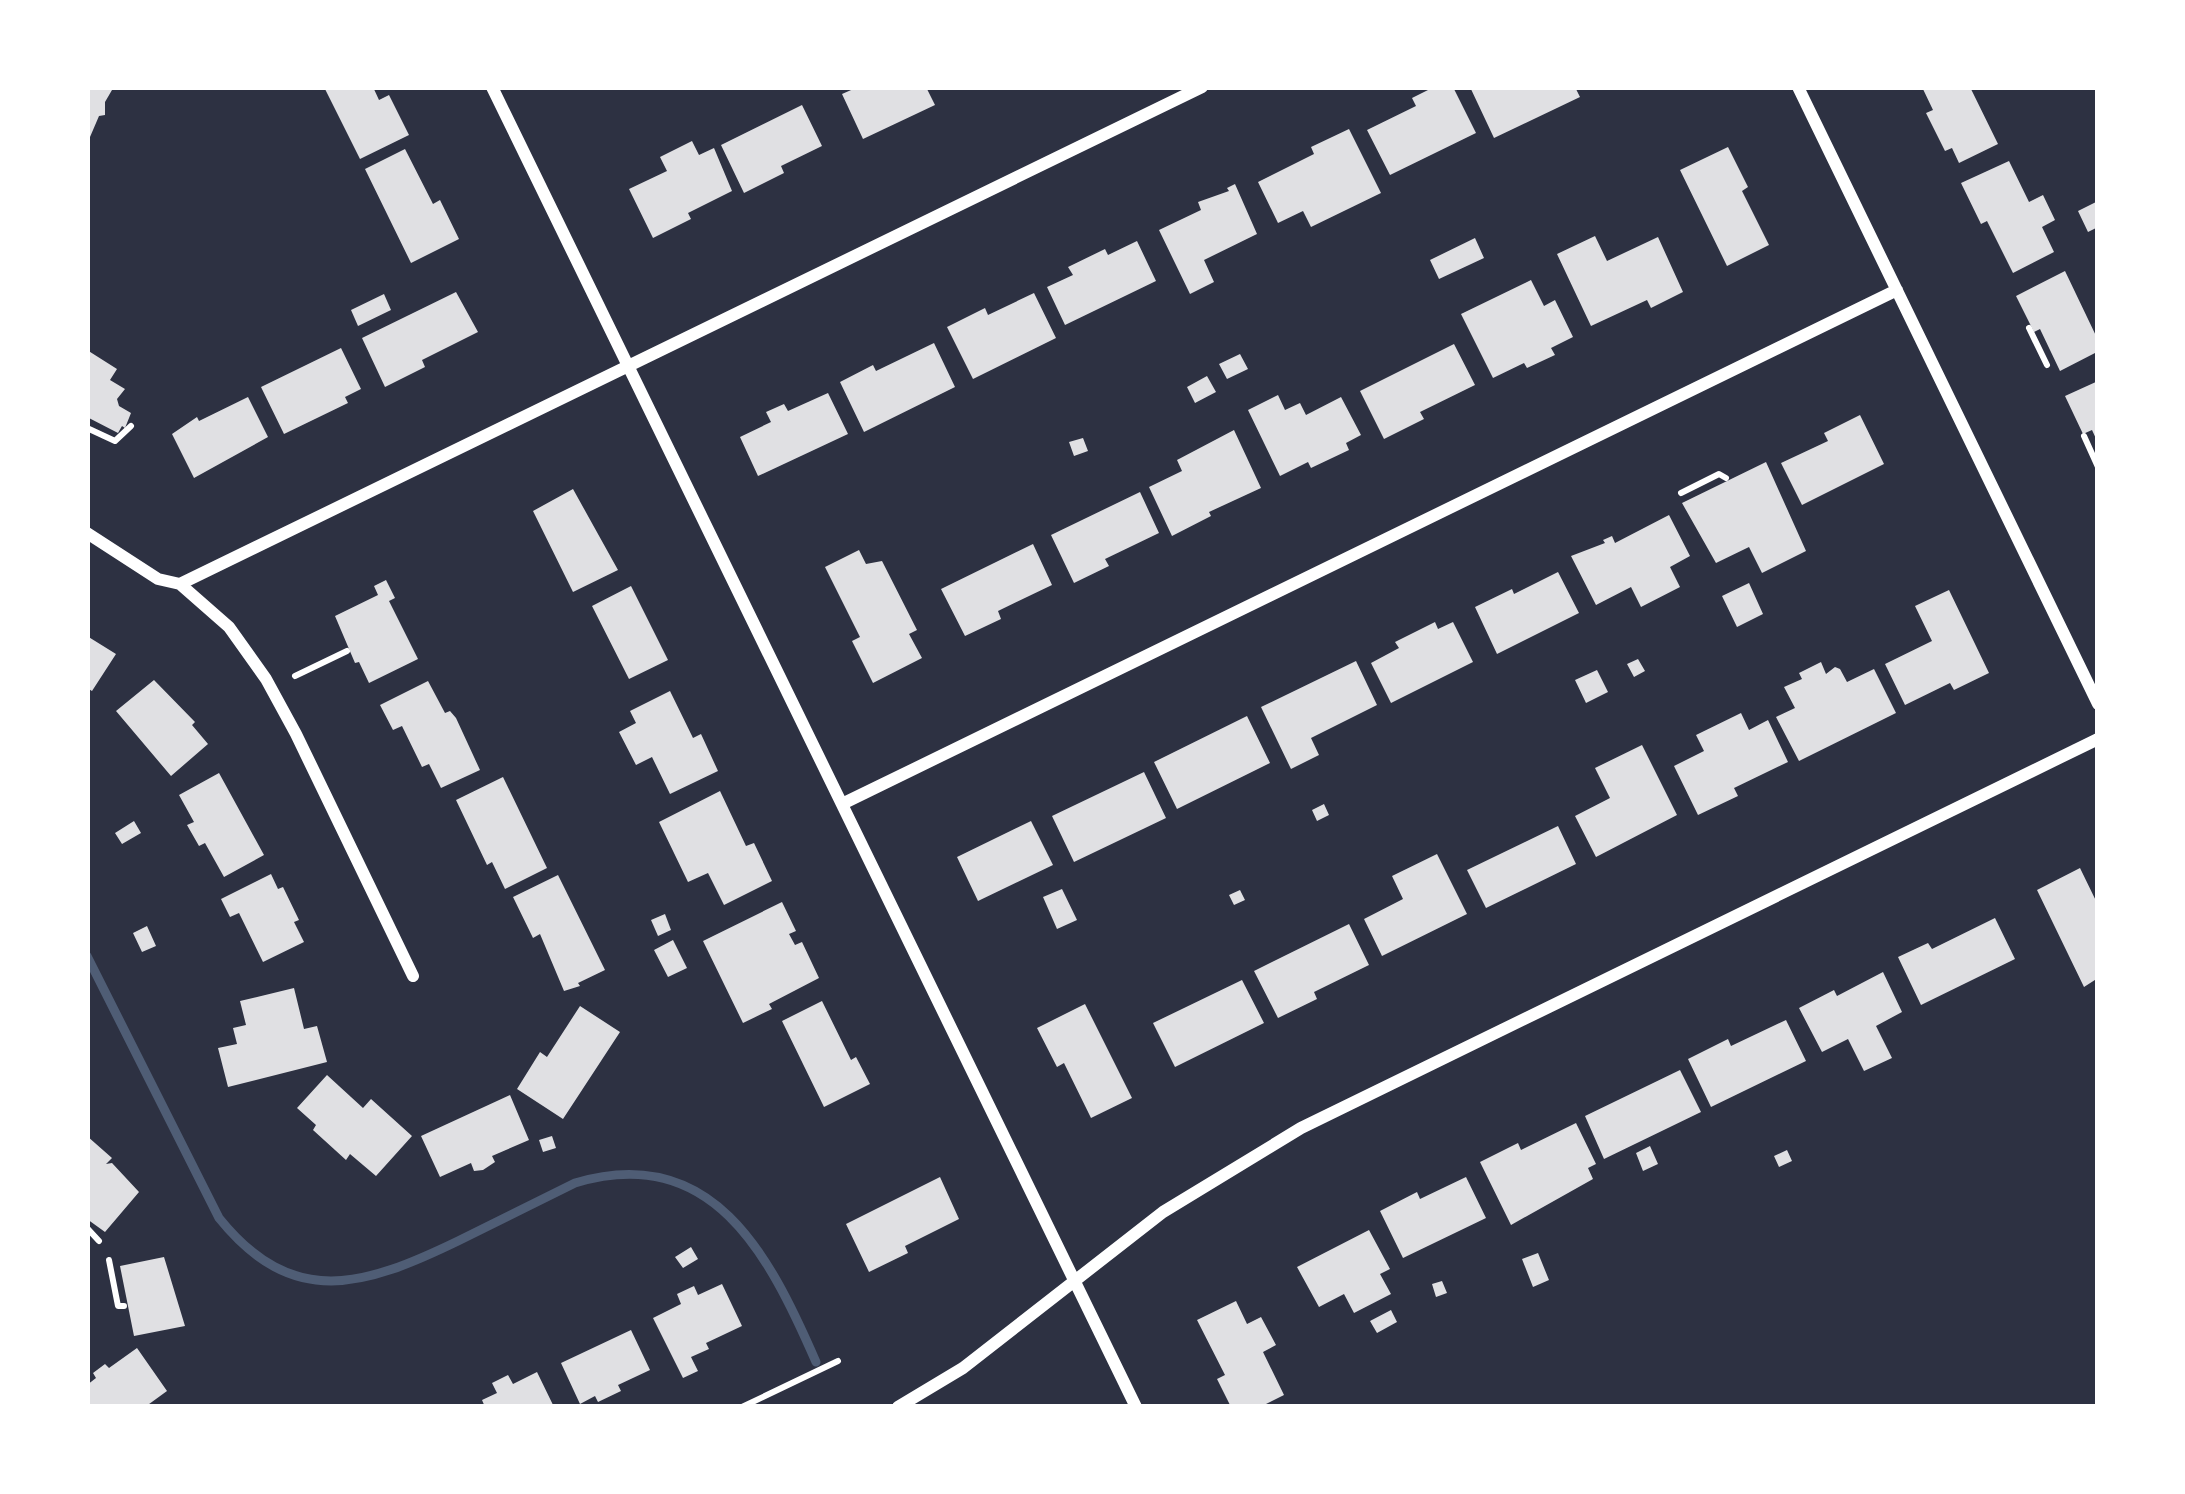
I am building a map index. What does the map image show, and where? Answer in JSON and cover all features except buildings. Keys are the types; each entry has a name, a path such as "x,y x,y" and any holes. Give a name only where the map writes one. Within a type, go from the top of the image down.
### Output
{"street":[{"path":"492,87 1136,1407"},
{"path":"180,584 1202,87"},
{"path":"1798,87 2098,704"},
{"path":"842,804 1898,290"},
{"path":"87,533 158,579 180,584 229,627 266,679 413,976"},
{"path":"898,1407 962,1368 1197,1189 1300,1129 2098,739"}],"path":[{"path":"2029,328 2047,364"},
{"path":"88,425 116,441 131,426"},
{"path":"2084,436 2098,467"},
{"path":"1681,493 1719,474 1726,478"},
{"path":"295,676 347,650"},
{"path":"87,1228 99,1240"},
{"path":"109,1260 118,1306 124,1306"},
{"path":"742,1407 838,1361"}],"waterway":[{"path":"87,956 219,1218 274,1267 303,1278 361,1278 424,1257 575,1183 623,1174 664,1178 699,1193 755,1247 816,1362"}]}
